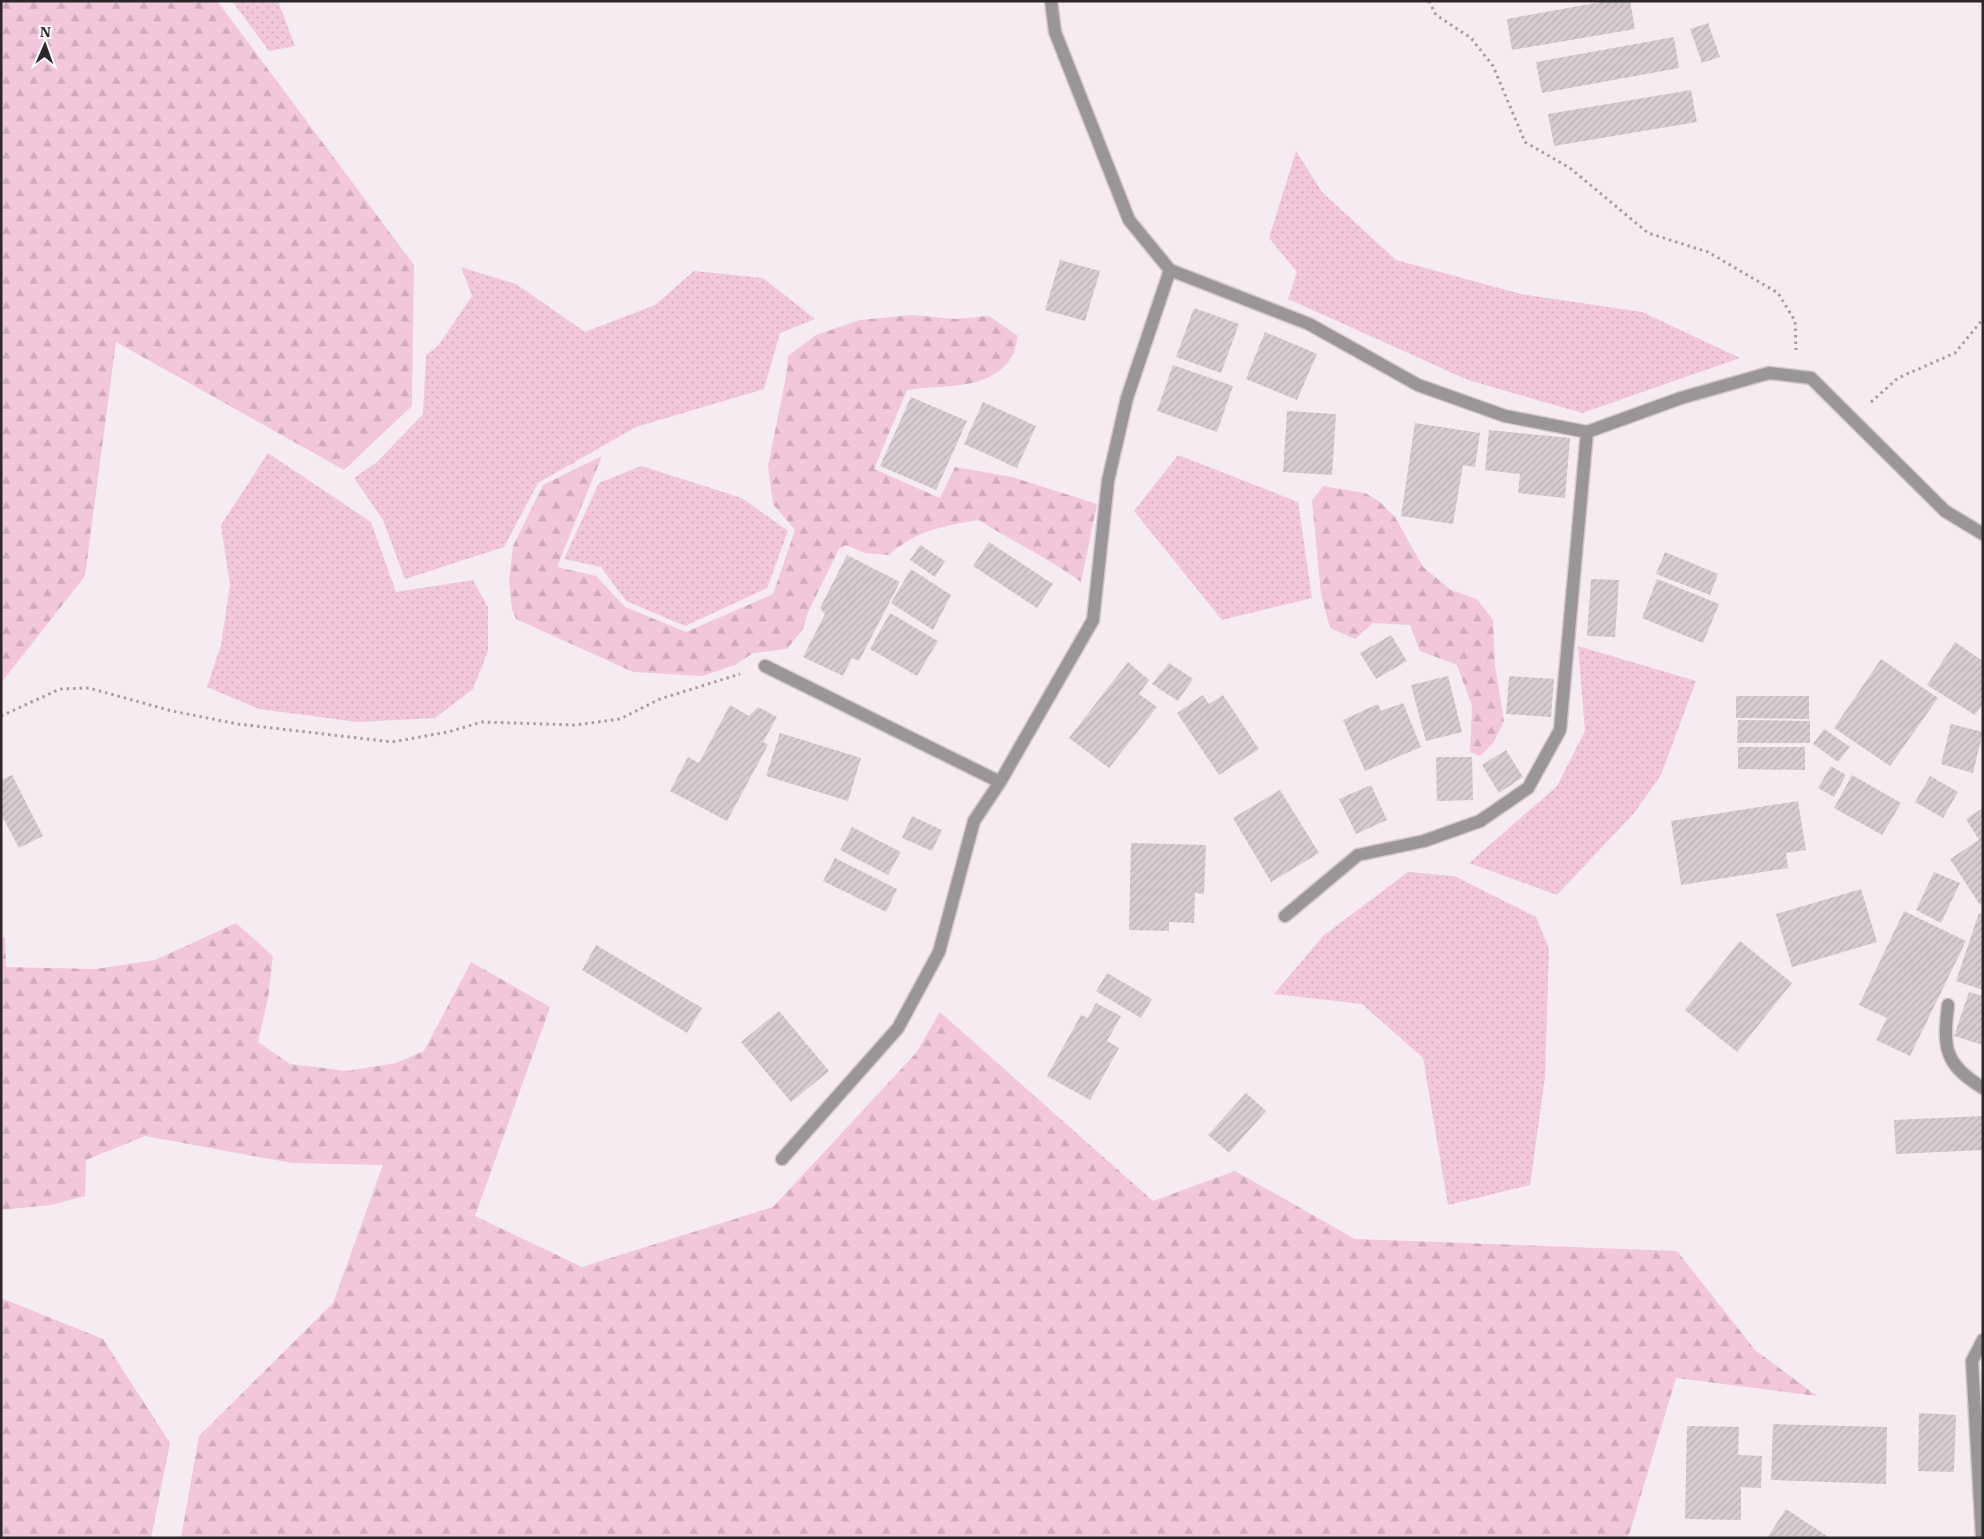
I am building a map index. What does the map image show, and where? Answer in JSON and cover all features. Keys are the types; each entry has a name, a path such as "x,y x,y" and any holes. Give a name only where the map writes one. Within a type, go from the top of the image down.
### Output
{"street":[{"path":"1051,1 1055,32 1129,220 1170,270 1309,324 1418,385 1505,416 1587,432 1681,398 1769,373 1811,378 1945,511 1983,534"},
{"path":"782,1159 898,1028 939,952 974,821 1000,782 1093,620 1108,481 1127,398 1170,270"},
{"path":"1285,916 1358,855 1424,841 1480,821 1528,788 1560,730 1587,432"},
{"path":"765,666 1000,782"},
{"path":"1948,1005 1944,1038 1954,1066 1963,1076 1983,1088"},
{"path":"1982,1538 1972,1361 1983,1340"}],"path":[{"path":"1429,1 1436,15 1471,38 1493,66 1526,142 1570,168 1648,233 1708,252 1778,293 1795,321 1797,377"},
{"path":"1852,419 1898,378 1956,353 1983,319"},
{"path":"1,716 60,689 89,688 172,711 238,724 392,742 448,732 482,722 574,725 620,719 660,700 765,666"}],"green space":[{"path":"1,1 217,1 414,265 412,406 344,470 116,342 85,576 1,683"},
{"path":"232,1 278,1 295,46 269,51"},
{"path":"1296,151 1322,192 1396,260 1521,294 1642,312 1740,358 1582,413 1468,380 1288,299 1297,272 1269,238"},
{"path":"461,267 516,284 585,332 655,305 694,271 763,278 815,319 780,333 764,389 636,427 538,483 504,547 405,579 383,520 354,478 377,462 423,414 426,355 438,346 472,296"},
{"path":"912,315 955,319 989,316 1018,336 1012,356 1002,369 990,376 964,384 907,390 874,469 940,498 955,467 1012,477 1097,504 1081,582 1056,565 979,520 931,530 910,540 889,555 865,553 846,545 839,549 808,612 803,629 787,649 753,653 735,665 702,676 633,672 516,619 512,609 509,581 513,546 543,485 602,456 557,567 596,576 625,607 686,632 773,594 795,530 773,504 768,466 786,377 788,356 816,335 860,320"},
{"path":"268,453 371,522 396,592 473,580 488,607 488,651 473,689 435,718 358,722 259,709 207,687 221,645 230,585 221,525"},
{"path":"1178,455 1298,502 1312,598 1222,620 1134,511"},
{"path":"641,466 742,498 788,531 767,588 685,626 626,601 601,567 564,559 599,483"},
{"path":"1323,486 1365,493 1379,501 1395,517 1423,567 1451,590 1477,599 1493,620 1495,665 1504,722 1493,743 1480,756 1470,752 1472,706 1457,665 1420,651 1410,625 1373,623 1355,639 1330,628 1321,594 1312,501"},
{"path":"1578,646 1696,681 1661,775 1635,812 1557,895 1469,863 1557,786 1585,731"},
{"path":"1408,872 1454,876 1536,917 1549,949 1545,1077 1530,1185 1448,1205 1423,1058 1362,1004 1274,994 1323,936"},
{"path":"236,923 273,956 268,998 258,1042 290,1064 347,1071 396,1063 424,1051 471,962 550,1007 475,1216 582,1267 773,1207 916,1053 940,1012 1153,1201 1235,1171 1355,1239 1677,1251 1755,1350 1817,1396 1676,1378 1628,1538 181,1538 199,1436 333,1303 383,1165 292,1163 145,1136 86,1160 85,1196 51,1205 1,1210 1,936 5,938 6,967 96,969 155,960"},
{"path":"1,1298 103,1339 170,1443 151,1538 1,1538"}],"building":[{"path":"1606,1 1630,1 1635,29 1512,50 1507,19"},
{"path":"1708,23 1720,57 1702,63 1690,29"},
{"path":"1674,37 1679,68 1542,93 1536,62"},
{"path":"1691,90 1697,122 1554,146 1548,114"},
{"path":"1060,260 1100,271 1085,321 1045,310"},
{"path":"1194,308 1239,324 1221,373 1176,357"},
{"path":"1265,332 1317,354 1297,400 1246,379"},
{"path":"1173,365 1233,386 1217,432 1157,411"},
{"path":"911,397 967,421 936,490 880,466"},
{"path":"983,402 1036,426 1017,468 964,444"},
{"path":"1287,411 1336,414 1332,475 1283,472"},
{"path":"1415,423 1480,433 1475,467 1463,465 1453,524 1401,516"},
{"path":"1489,430 1570,438 1565,498 1518,493 1520,474 1485,470"},
{"path":"989,542 1053,584 1037,608 973,566"},
{"path":"920,545 945,561 935,577 910,560"},
{"path":"1665,552 1718,574 1710,595 1656,574"},
{"path":"847,555 900,582 859,661 852,658 843,676 803,657 825,614 820,608"},
{"path":"911,569 951,595 933,630 891,603"},
{"path":"1591,579 1619,580 1615,637 1587,636"},
{"path":"1657,579 1719,604 1703,643 1642,618"},
{"path":"890,613 938,641 917,676 870,649"},
{"path":"1391,635 1407,661 1376,679 1360,653"},
{"path":"1955,642 1983,661 1983,704 1975,715 1927,685"},
{"path":"1881,659 1938,698 1890,766 1834,728"},
{"path":"1128,662 1149,680 1139,694 1157,707 1109,768 1069,738"},
{"path":"1169,663 1193,679 1178,701 1152,684"},
{"path":"1448,676 1462,732 1426,741 1411,685"},
{"path":"1509,676 1554,679 1551,717 1506,714"},
{"path":"1203,695 1209,704 1223,695 1259,749 1219,775 1177,713"},
{"path":"1736,696 1809,696 1809,719 1736,718"},
{"path":"1403,703 1421,747 1365,771 1343,720 1378,704 1381,711"},
{"path":"730,705 749,716 758,707 777,717 763,742 768,745 727,821 670,791 688,757 699,763"},
{"path":"1738,720 1810,721 1810,743 1737,743"},
{"path":"1951,724 1983,732 1973,773 1941,764"},
{"path":"1824,729 1850,747 1838,762 1813,744"},
{"path":"780,733 861,758 848,801 766,776"},
{"path":"1738,747 1805,747 1805,770 1738,769"},
{"path":"1506,750 1523,777 1499,793 1482,765"},
{"path":"1436,757 1472,757 1473,800 1437,801"},
{"path":"1831,766 1846,775 1834,797 1818,788"},
{"path":"12,775 43,836 19,848 1,814 1,780"},
{"path":"1852,775 1901,803 1882,835 1834,808"},
{"path":"1930,776 1958,792 1943,818 1915,802"},
{"path":"1371,785 1387,820 1356,834 1339,799"},
{"path":"1280,790 1319,853 1271,882 1233,818"},
{"path":"1798,801 1806,850 1786,853 1788,868 1681,885 1671,821"},
{"path":"1983,808 1983,903 1980,905 1950,859 1979,840 1966,819"},
{"path":"912,816 942,830 932,851 902,838"},
{"path":"852,827 901,852 888,875 840,850"},
{"path":"1131,843 1206,845 1204,894 1195,893 1194,923 1169,922 1169,931 1129,930"},
{"path":"835,858 897,889 886,912 823,881"},
{"path":"1934,872 1960,883 1941,923 1916,910"},
{"path":"1861,889 1877,942 1792,967 1776,914"},
{"path":"1904,911 1966,941 1910,1056 1876,1040 1887,1018 1859,1005"},
{"path":"1979,913 1983,914 1983,990 1956,981"},
{"path":"1740,941 1792,983 1737,1052 1685,1010"},
{"path":"596,945 702,1008 687,1033 582,970"},
{"path":"1107,973 1152,999 1141,1018 1096,991"},
{"path":"1969,992 1983,996 1983,1045 1954,1036"},
{"path":"1096,1003 1121,1016 1107,1041 1119,1048 1090,1100 1047,1076 1081,1015 1088,1018"},
{"path":"779,1011 829,1071 791,1102 741,1042"},
{"path":"1246,1093 1266,1111 1229,1153 1208,1135"},
{"path":"1983,1116 1983,1150 1896,1154 1894,1120"},
{"path":"1919,1413 1956,1415 1954,1472 1918,1471"},
{"path":"1773,1424 1887,1427 1886,1484 1771,1480"},
{"path":"1687,1426 1739,1427 1738,1455 1762,1456 1761,1488 1741,1487 1741,1520 1685,1519"},
{"path":"1786,1509 1830,1538 1767,1538"}]}
